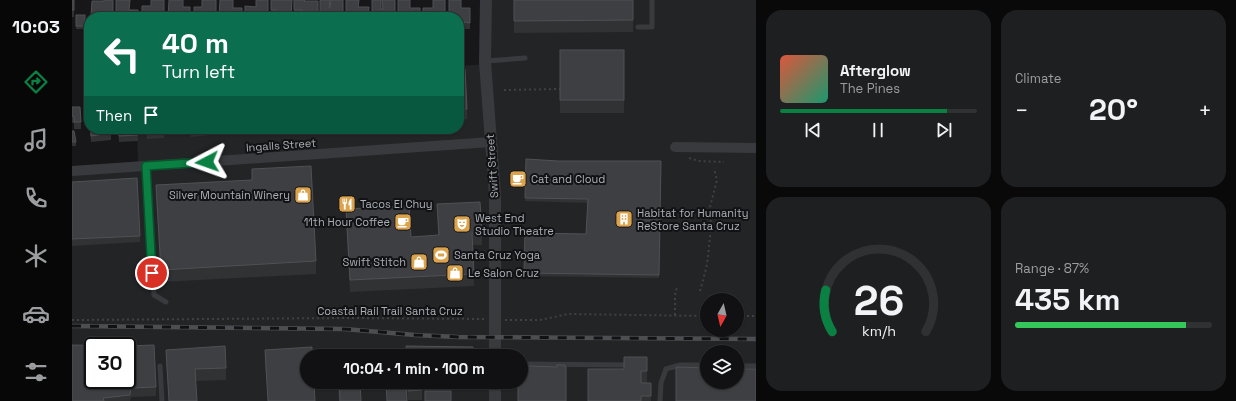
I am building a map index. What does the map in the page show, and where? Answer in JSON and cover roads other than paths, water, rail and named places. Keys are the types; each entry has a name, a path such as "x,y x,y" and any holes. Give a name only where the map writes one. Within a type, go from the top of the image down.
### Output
{"street":[{"name":"Swift Street","path":"486,0 485,62 495,195 495,349"},
{"name":"Ingalls Street","path":"72,171 491,142"},
{"path":"675,147 756,148"},
{"path":"495,389 495,401"}],"lane":[{"path":"638,27 652,27 652,0"},
{"path":"485,62 525,58"},
{"path":"146,166 154,295 166,302"},
{"path":"528,364 635,365"},
{"path":"660,401 661,384 666,369 680,365 700,365"},
{"path":"160,366 162,401"},
{"path":"744,366 756,366"}],"railway":[{"path":"72,326 344,329 458,337 756,339"}],"place":[{"name":"Cat and Cloud","path":"518,179"},
{"name":"Silver Mountain Winery","path":"303,195"},
{"name":"Tacos El Chuy","path":"347,204"},
{"name":"Habitat for Humanity ReStore Santa Cruz","path":"624,219"},
{"name":"11th Hour Coffee","path":"403,222"},
{"name":"West End Studio Theatre","path":"462,224"},
{"name":"Santa Cruz Yoga","path":"441,255"},
{"name":"Swift Stitch","path":"419,262"},
{"name":"Le Salon Cruz","path":"455,273"}]}
